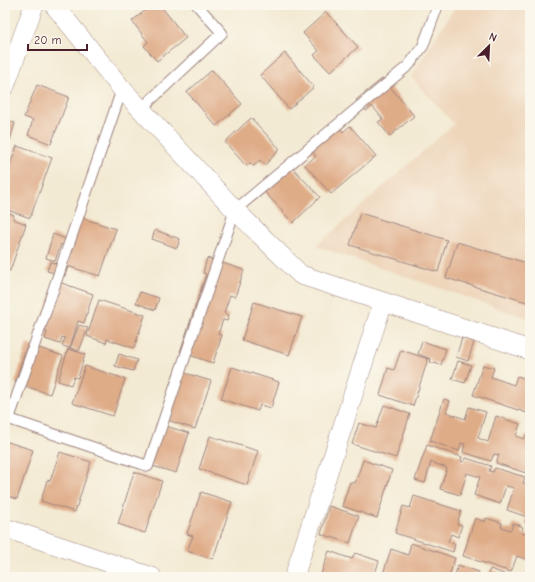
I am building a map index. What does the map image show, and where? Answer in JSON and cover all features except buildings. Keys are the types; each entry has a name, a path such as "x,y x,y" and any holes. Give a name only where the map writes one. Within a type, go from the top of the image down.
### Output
{"street":[{"path":"5,86 34,5"},
{"path":"54,5 122,89 235,210 301,275 530,350"},
{"path":"294,577 383,302"},
{"path":"5,528 152,577"}],"lane":[{"path":"141,109 222,33 197,5"},
{"path":"122,89 9,419 148,466 235,210 408,65 423,46 438,5"}],"shaded area":[{"path":"456,5 530,5 530,319 316,246 454,124 411,77"}]}
